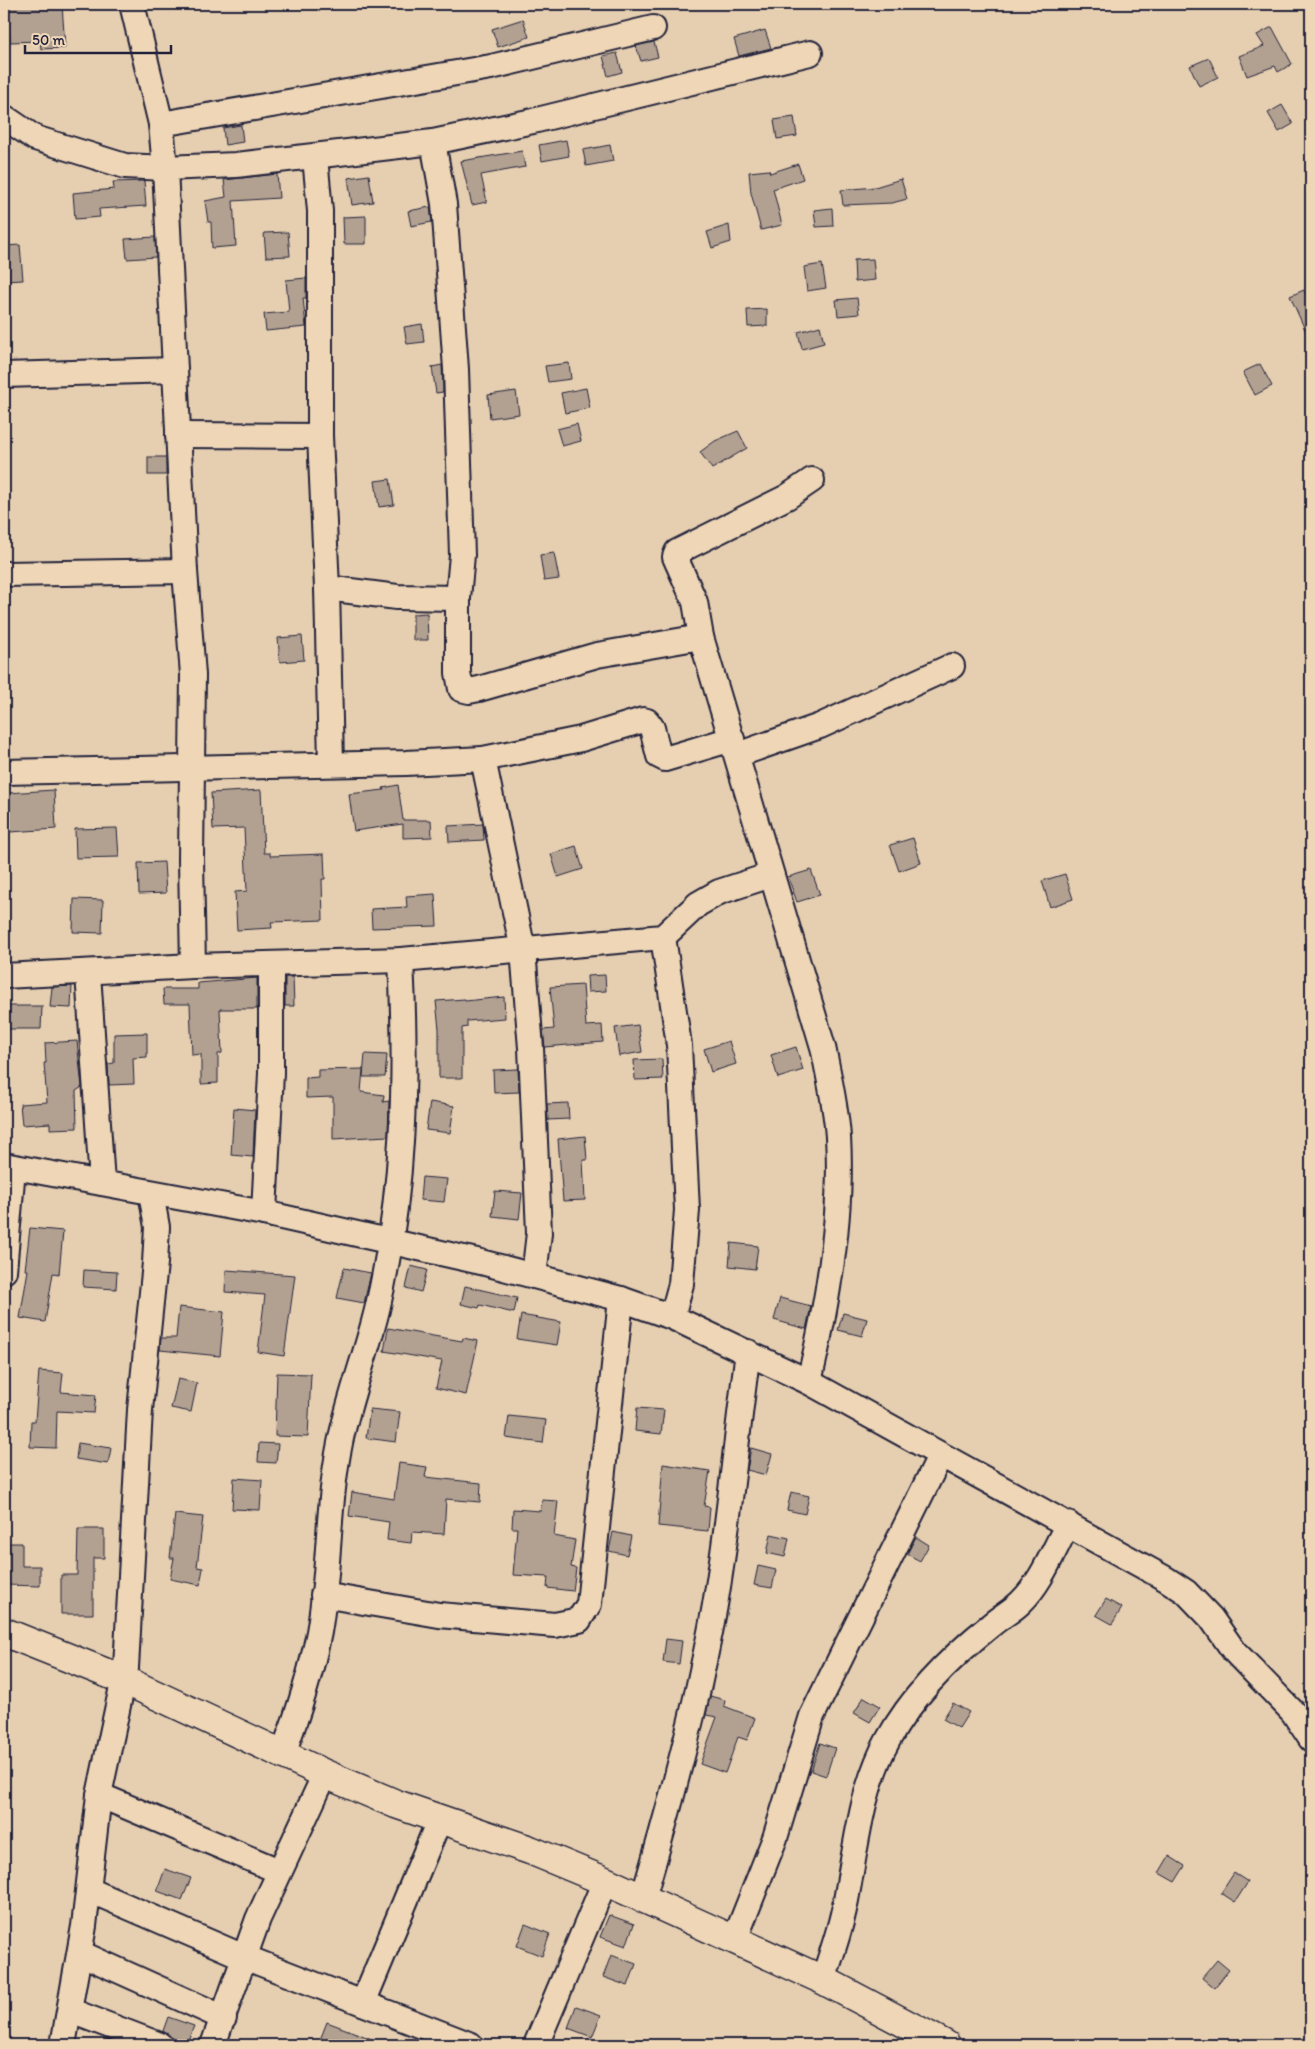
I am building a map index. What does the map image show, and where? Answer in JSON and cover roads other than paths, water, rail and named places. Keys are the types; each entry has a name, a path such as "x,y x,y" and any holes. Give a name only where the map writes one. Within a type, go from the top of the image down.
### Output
{"street":[{"path":"132,4 160,124 165,168 185,571 193,675 191,860 193,966"},
{"path":"160,124 492,67 653,28"},
{"path":"4,117 35,138 91,157 125,166 165,168 236,165 433,142 533,120 810,53"},
{"path":"433,142 444,204 456,369 462,555 458,598 459,682 461,689 469,690 597,655 701,637"},
{"path":"315,156 320,248 320,436 327,588 331,763"},
{"path":"4,375 175,370"},
{"path":"178,435 320,436"},
{"path":"809,1382 828,1292 837,1192 838,1138 823,1047 701,637 695,602 676,561 677,552 787,497 812,480"},
{"path":"4,574 185,571"},
{"path":"327,588 397,597 458,598"},
{"path":"4,772 331,763 406,763 483,759 581,739 643,720 647,721 652,728 657,753 662,758 670,759 734,747 820,726 952,666"},
{"path":"483,759 523,950 531,1048 539,1233 534,1276"},
{"path":"4,976 193,966 401,960 663,937 698,904 719,892 771,875"},
{"path":"663,937 679,1045 687,1210 681,1284 672,1317"},
{"path":"283,1752 297,1716 319,1632 324,1596 332,1493 340,1443 377,1311 390,1242 399,1166 403,1090 404,1020 401,960"},
{"path":"264,1213 270,1073 271,964"},
{"path":"88,972 102,1183"},
{"path":"4,1271 8,1166 264,1213 534,1276 672,1317 809,1382 940,1456 1149,1569 1186,1592 1211,1618 1234,1651 1292,1712 1311,1739"},
{"path":"63,2045 71,2011 80,1953 99,1796 127,1661 140,1410 156,1263 157,1227 151,1193"},
{"path":"324,1596 439,1615 555,1625 579,1620 585,1614 588,1604 620,1300"},
{"path":"643,1898 672,1800 707,1651 722,1557 748,1352"},
{"path":"735,1939 775,1838 812,1716 940,1456"},
{"path":"823,1980 844,1914 862,1812 875,1769 888,1740 923,1688 954,1657 1021,1602 1033,1589 1068,1524"},
{"path":"4,1632 124,1680 283,1752 325,1774 396,1804 530,1850 605,1881 823,1980 946,2045"},
{"path":"213,2045 244,1957 279,1872 325,1774"},
{"path":"99,1796 279,1872"},
{"path":"363,2003 440,1818"},
{"path":"536,2045 605,1881"},
{"path":"89,1890 244,1957 471,2045"},
{"path":"80,1953 224,2018"},
{"path":"71,2011 160,2045"}]}
